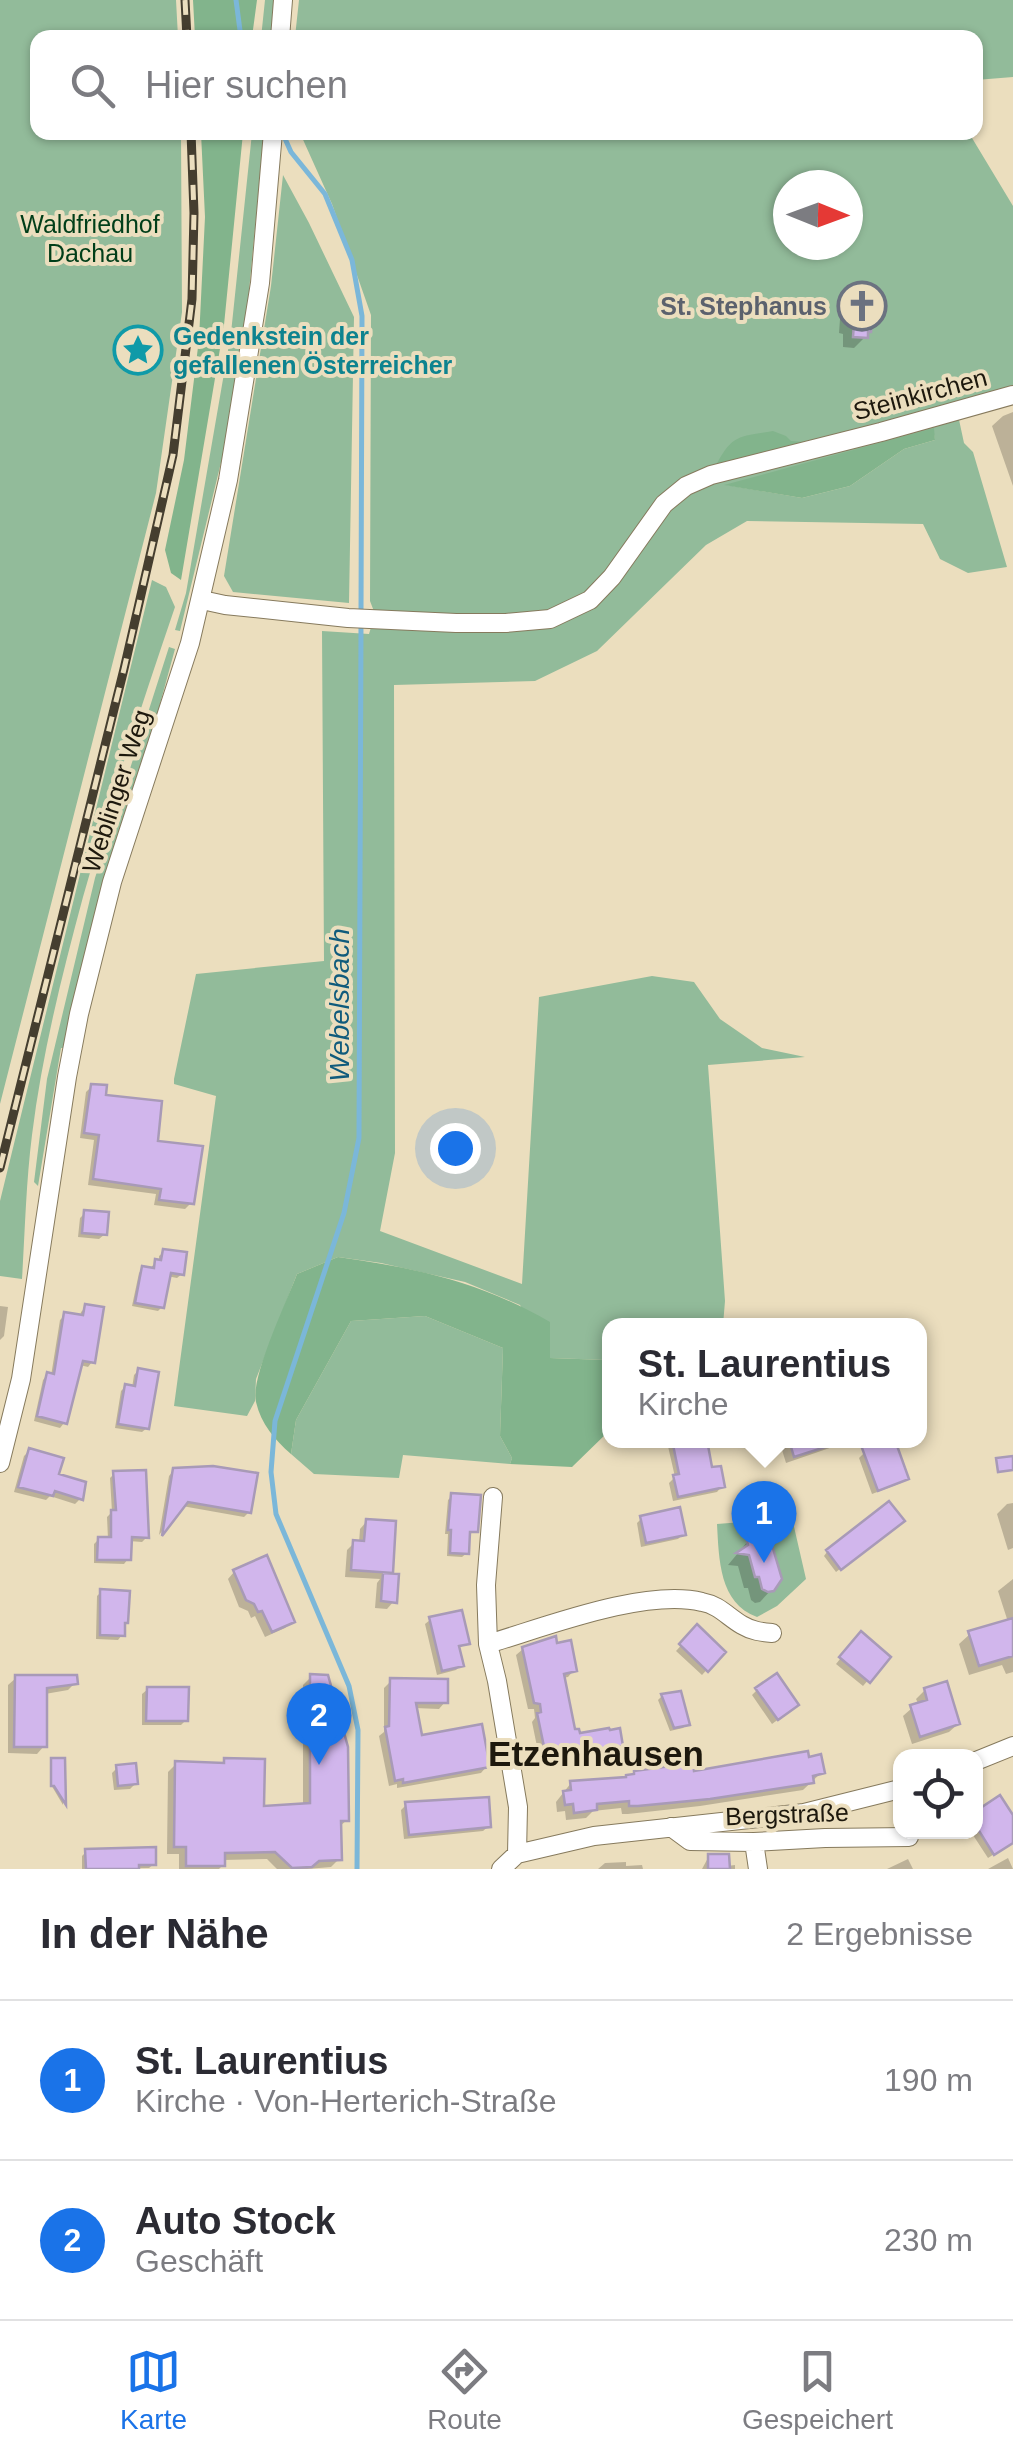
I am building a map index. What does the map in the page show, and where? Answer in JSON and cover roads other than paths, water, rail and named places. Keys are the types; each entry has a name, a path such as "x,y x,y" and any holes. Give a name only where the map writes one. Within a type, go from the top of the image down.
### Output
{"street":[{"path":"280,30 282,0"},
{"name":"Weblinger Weg","path":"0,1464 21,1379 79,1014 112,882 202,600 228,480 260,283 272,140"},
{"name":"Steinkirchen","path":"202,600 348,618 506,624 550,619 590,600 612,577 664,504 686,486 710,475 1013,395"},
{"path":"493,1496 486,1586 488,1644 498,1681 518,1807 518,1854"},
{"path":"488,1644 572,1618 674,1598 716,1605 744,1626 772,1633"},
{"path":"983,1758 1013,1746"},
{"name":"Bergstraße","path":"501,1869 518,1854 594,1836 804,1813 893,1791"},
{"name":"Bergstraße","path":"672,1827 690,1841 893,1837"},
{"path":"754,1842 758,1869"}],"waterway":[{"name":"Webelsbach","path":"236,0 240,30"},
{"name":"Webelsbach","path":"286,140 325,194 352,260 362,316 361,614"},
{"name":"Webelsbach","path":"357,1869 358,1730 349,1686 276,1514 271,1472 275,1421 344,1213 359,1138 361,625"}],"railway":[{"path":"185,0 187,30"},
{"path":"0,1168 173,455 192,299 191,140"}],"place":[{"name":"St. Stephanus","path":"862,306"},
{"name":"Gedenkstein der gefallenen Österreicher","path":"138,350"},
{"name":"St. Laurentius","path":"764,1563"},
{"name":"Auto Stock","path":"319,1765"}],"district":[{"name":"Etzenhausen","path":"596,1754"}],"park label":[{"name":"Waldfriedhof Dachau","path":"90,238"}]}
